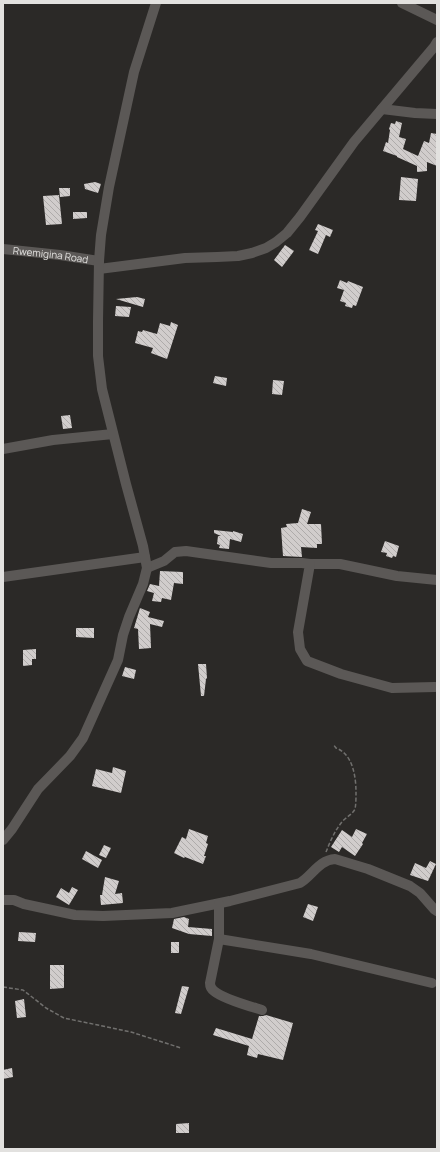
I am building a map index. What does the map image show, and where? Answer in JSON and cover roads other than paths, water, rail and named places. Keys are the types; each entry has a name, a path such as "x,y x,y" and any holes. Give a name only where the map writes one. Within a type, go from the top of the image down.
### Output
{"street":[{"path":"3,840 38,789 70,756 83,738 118,660 123,635 143,584 147,568 143,546 102,389 98,356 99,265 101,235 109,187 132,80 156,3"},
{"path":"402,3 437,20"},
{"name":"Rwemigina Road","path":"3,249 60,255 99,265 185,258 238,256 259,250 276,242 287,233 300,217 354,142 437,42"},
{"path":"382,109 437,114"},
{"path":"3,449 53,440 113,434"},
{"path":"147,568 164,561 175,552 186,551 271,563 340,564 397,576 437,580"},
{"path":"3,577 145,557"},
{"path":"310,564 298,632 300,649 307,661 341,674 392,688 435,687"},
{"path":"3,900 14,900 24,904 74,915 104,916 172,913 219,904 300,884 324,862 335,860 368,869 410,886 420,893 430,906 437,911"},
{"path":"219,904 219,940 210,988 229,999 262,1010"},
{"path":"219,940 311,954 432,983"}]}
